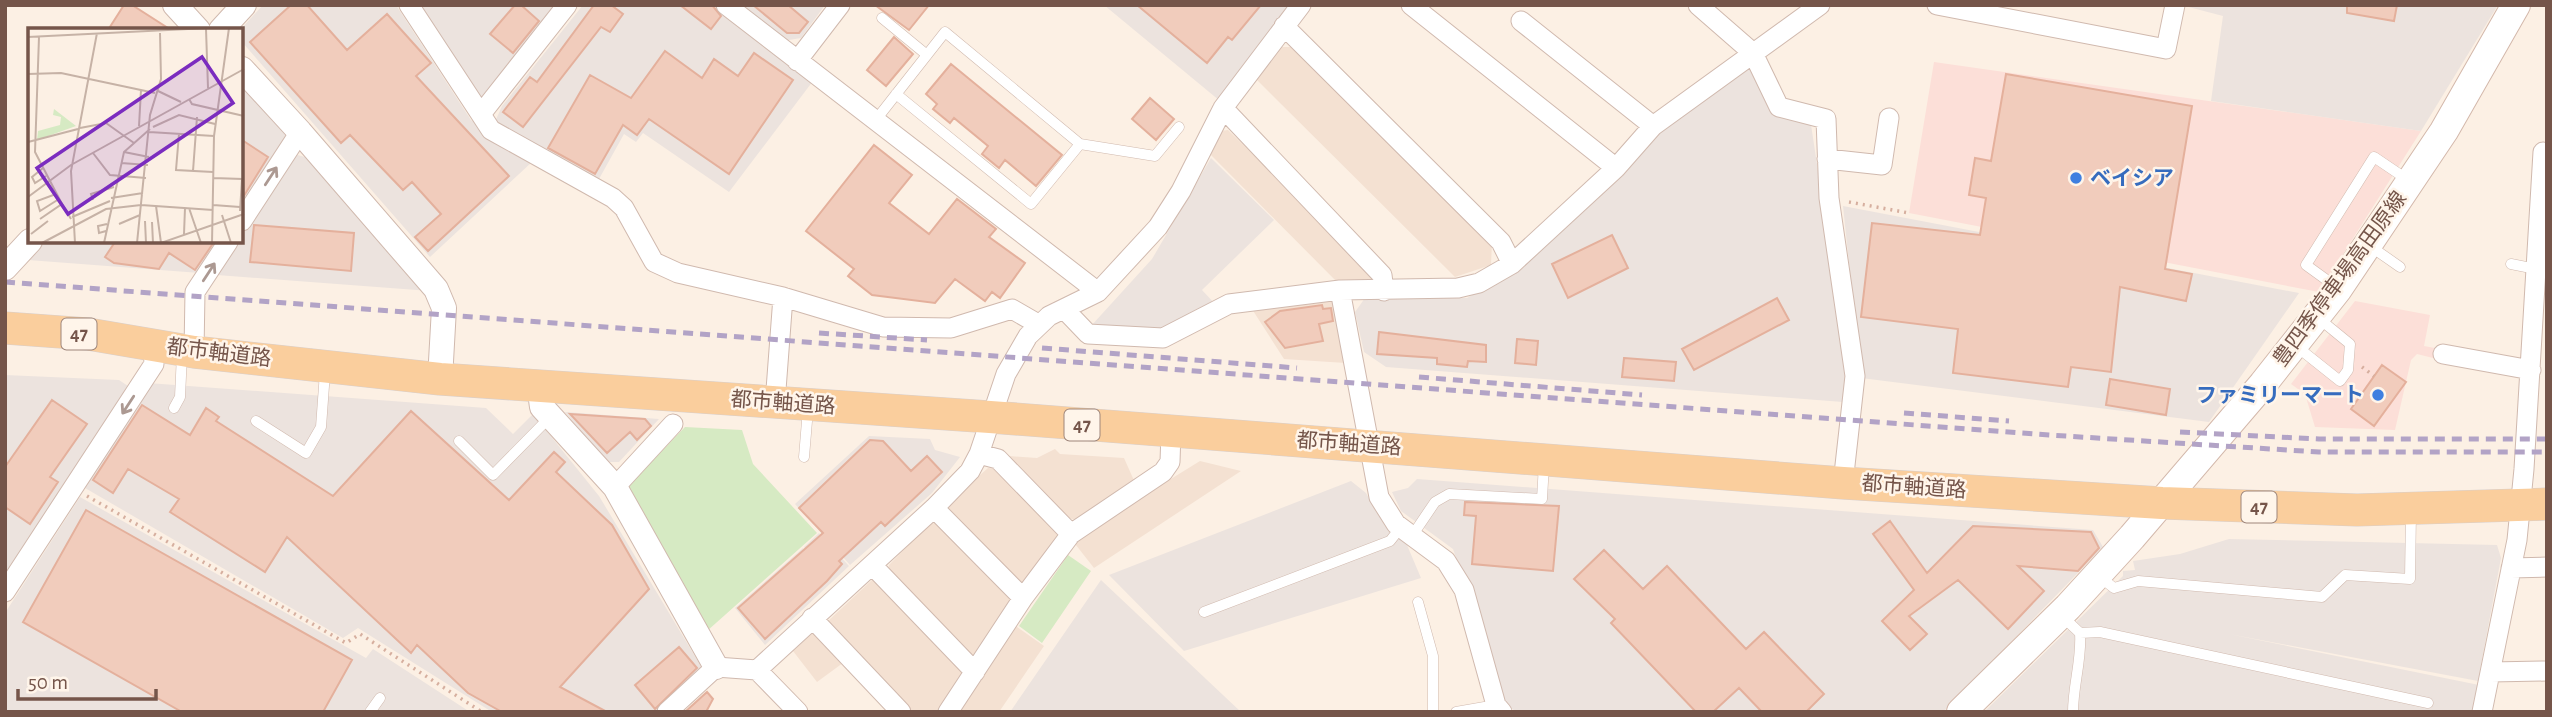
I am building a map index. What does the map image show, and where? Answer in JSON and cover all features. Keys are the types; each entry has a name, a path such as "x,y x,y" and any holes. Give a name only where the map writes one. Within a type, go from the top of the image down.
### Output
{"main road":[{"name":"豊四季停車場高田原線","path":"1968,709 2070,623 2097,574 2162,503 2338,289 2444,131 2516,5"},
{"name":"都市軸道路","path":"5,328 88,334 176,349 440,379 990,417 1843,483 2162,503 2411,510 2533,505"},
{"name":"都市軸道路","path":"5,343 87,348 176,349"}],"street":[{"path":"175,5 196,28"},
{"path":"224,28 244,5"},
{"path":"409,5 491,130 613,198 624,208 647,253 663,268 783,297 883,327 951,328 1012,309 1038,324"},
{"path":"481,114 567,5"},
{"path":"726,5 1098,292"},
{"path":"797,61 840,5"},
{"path":"757,670 873,566 970,471 979,453 1006,373 1038,324 1098,292 1158,228 1181,191 1223,107 1300,5"},
{"path":"1411,5 1616,168"},
{"path":"1698,5 1752,53 1779,107 1826,119 1829,198 1854,376 1843,483"},
{"path":"1065,310 1088,334 1163,338 1230,304 1340,290 1458,288 1479,282 1512,264 1616,168 1653,126 1820,5"},
{"path":"1937,5 2166,49 2175,5"},
{"path":"1521,21 1653,126"},
{"path":"1284,26 1501,242 1512,264"},
{"path":"243,70 436,289 444,309 440,379"},
{"path":"1223,107 1382,275 1384,290"},
{"path":"1827,159 1882,165 1889,118"},
{"path":"243,219 300,132"},
{"path":"2482,712 2511,568 2533,505 2531,370 2541,301 2536,270 2542,230 2546,146"},
{"path":"5,268 28,243"},
{"path":"5,592 154,365 176,349 195,292 227,243"},
{"path":"1340,290 1379,497 1406,532 1446,561 1464,590 1499,708"},
{"path":"775,403 783,297"},
{"path":"2443,354 2531,370"},
{"path":"538,385 542,407 615,487 716,667"},
{"path":"615,487 673,424"},
{"path":"948,712 1023,598 1071,534 1163,472 1170,462 1171,432"},
{"path":"979,453 998,459 1071,534"},
{"path":"934,508 1023,598"},
{"path":"873,566 975,672"},
{"path":"2511,568 2547,567"},
{"path":"812,618 901,712"},
{"path":"667,712 716,667 757,670 798,712"},
{"path":"2491,672 2547,671"}],"lane":[{"path":"882,18 927,55"},
{"path":"875,121 945,32 1080,144 1155,156 1179,127"},
{"path":"896,94 1031,204 1061,174 1080,144"},
{"path":"2338,289 2306,265 2374,157 2411,182"},
{"path":"2369,246 2400,267"},
{"path":"2511,264 2536,270"},
{"path":"2294,344 2340,381 2348,370 2350,344 2316,317"},
{"path":"174,408 180,397 176,349"},
{"path":"256,421 306,453 321,427 326,364"},
{"path":"804,457 808,405"},
{"path":"459,441 493,475 550,416"},
{"path":"1204,612 1390,541 1406,532 1435,502 1449,494 1542,499 1545,459"},
{"path":"2097,574 2114,588 2138,581 2322,597 2345,575 2410,579 2411,510"},
{"path":"1418,602 1433,656 1433,712"},
{"path":"2073,712 2070,623 2100,632 2428,703"},
{"path":"370,712 380,698"},
{"path":"1457,712 1499,708"}],"path":[{"path":"1829,198 1909,214"},
{"path":"73,488 346,643 360,634 482,712"}],"shaded area":[{"path":"263,5 396,5 471,120 532,162 430,257 243,43 242,28"},
{"path":"420,5 562,5 487,97 479,96"},
{"path":"583,5 719,5 813,81 729,192 643,133 636,142 624,134 599,179 494,124 502,106"},
{"path":"737,5 825,5 801,38 783,41"},
{"path":"1104,5 1292,5 1220,101"},
{"path":"2181,5 2498,5 2421,131 2211,101 2223,16"},
{"path":"1281,47 1296,47 1492,242 1491,265 1455,277 1253,76"},
{"name":"ベイシア","path":"1934,62 2421,131 2319,292 1909,213"},
{"path":"1741,68 1751,70 1772,112 1810,118 1849,376 1843,402 1386,367 1364,352 1355,312 1365,298 1467,298 1516,269 1647,139"},
{"path":"243,82 289,132 243,205"},
{"path":"1228,130 1376,275 1372,280 1336,281 1209,153 1221,131"},
{"path":"294,154 312,159 430,291 217,275 237,243 243,243 243,234"},
{"path":"1211,158 1274,220 1202,290 1216,305 1159,330 1091,326 1152,259"},
{"path":"1843,206 2299,293 2209,422 1861,378"},
{"path":"44,243 218,243 200,273 28,260"},
{"path":"1335,293 1346,363 1284,359 1250,306"},
{"path":"2355,301 2430,315 2424,346 2440,349 2437,359 2417,354 2411,360 2395,430 2315,427 2305,394 2291,384"},
{"path":"5,375 119,380 128,386 5,576"},
{"path":"148,383 486,408 513,434 533,414 599,496 702,668 655,712 492,712 358,628 343,638 85,488"},
{"path":"565,412 659,419 619,462 606,462"},
{"path":"869,436 930,439 935,450 960,457 932,493 850,565 795,504"},
{"path":"1055,449 1060,454 1124,458 1136,485 1081,522 1066,517 1010,462 1009,456 1037,458"},
{"path":"1200,461 1241,471 1094,568 1072,540"},
{"path":"988,468 996,469 1056,528 1058,542 1021,586 946,510 947,504"},
{"path":"1417,479 2093,530 2103,547 1943,712 1519,712 1509,708 1495,681 1485,640 1453,549 1401,511 1392,492 1408,488"},
{"path":"1351,481 1366,493 1385,526 1407,545 1421,578 1184,651 1109,575"},
{"path":"80,497 366,658 373,649 470,712 5,712 5,613"},
{"path":"939,522 1008,594 1011,605 977,658 970,658 888,574 889,565 929,524"},
{"path":"819,533 849,566 765,645 735,608 803,548 821,568 804,547"},
{"path":"2229,539 2497,545 2501,558 2478,681 2229,634 2479,685 2474,712 1984,712 2123,576 2123,571 2135,570 2133,561 2180,554"},
{"path":"872,580 880,581 965,669 941,712 910,712 828,621"},
{"path":"1101,580 1241,712 1010,712"},
{"path":"1013,624 1044,646 999,712 954,712"},
{"path":"813,633 847,660 817,682 793,651"}],"green space":[{"path":"685,427 742,430 753,464 817,533 707,631 625,489"},
{"path":"1068,555 1091,571 1042,643 1019,626"}],"building":[{"path":"124,5 132,5 168,28 109,28"},
{"path":"291,5 307,5 347,50 387,14 431,63 416,76 509,176 428,251 415,237 441,214 412,182 403,190 350,135 341,143 250,42"},
{"path":"515,5 521,5 539,21 513,53 490,34"},
{"path":"594,5 611,5 623,14 610,32 601,27 523,127 503,112 530,77 537,82"},
{"path":"680,5 712,5 721,16 711,29"},
{"path":"753,5 788,5 808,22 799,33 787,33"},
{"path":"875,5 929,5 909,30"},
{"path":"1137,5 1261,5 1232,40 1228,37 1207,63"},
{"path":"2347,5 2397,5 2394,21 2347,13"},
{"path":"894,37 913,54 886,86 867,70"},
{"path":"665,51 702,78 714,59 738,76 754,53 793,80 729,174 649,119 637,135 623,125 595,174 548,148 590,75 631,98"},
{"path":"951,64 1062,155 1036,186 1005,160 999,168 982,154 988,146 954,118 950,123 933,109 937,104 926,94"},
{"path":"2006,74 2192,106 2165,269 2192,274 2186,301 2120,287 2111,372 2071,367 2068,387 1953,373 1958,329 1861,317 1872,223 1980,235 1986,198 1969,195 1975,158 1991,161"},
{"path":"1150,98 1174,119 1156,140 1132,119"},
{"path":"243,141 268,157 243,197"},
{"path":"874,145 912,175 889,203 929,234 957,199 996,229 989,237 1025,263 1000,298 992,292 985,301 955,279 935,303 872,295 848,276 854,269 806,231"},
{"path":"254,225 354,233 351,271 250,262"},
{"path":"1612,235 1628,268 1568,298 1552,264"},
{"path":"114,243 213,243 195,270 169,253 159,269 114,263 105,257"},
{"path":"1777,298 1789,320 1694,370 1682,349"},
{"path":"1322,305 1323,309 1331,308 1333,321 1319,324 1323,341 1285,348 1265,322 1280,311"},
{"path":"1379,332 1486,345 1486,362 1468,361 1467,367 1437,364 1437,358 1377,354"},
{"path":"1517,339 1538,341 1536,365 1515,363"},
{"path":"1624,358 1676,362 1674,381 1622,377"},
{"name":"ファミリーマート","path":"2382,365 2406,382 2374,426 2351,409"},
{"path":"2110,379 2170,389 2166,415 2106,405"},
{"path":"52,400 87,424 50,477 58,482 30,524 5,507 5,467"},
{"path":"142,405 190,435 206,408 219,417 216,421 333,496 411,411 509,500 554,452 565,462 556,472 612,525 649,589 560,687 607,712 502,712 468,693 417,645 411,653 287,537 265,572 170,512 179,499 128,469 113,493 93,480"},
{"path":"570,414 645,419 651,426 637,440 630,432 607,453"},
{"path":"870,440 883,441 911,471 927,456 942,472 885,526 881,522 839,561 842,564 827,581 765,639 738,608 823,533 799,508"},
{"path":"1465,502 1559,506 1553,571 1472,564 1476,516 1464,515"},
{"path":"86,510 352,660 323,712 182,712 23,622"},
{"path":"1890,521 1927,573 1973,526 2091,532 2099,548 2078,571 2018,566 2044,591 2008,629 1958,580 1909,616 1927,634 1910,650 1882,621 1914,590 1873,534"},
{"path":"1604,550 1643,589 1667,566 1746,649 1764,632 1824,694 1806,712 1762,712 1739,688 1713,712 1696,712 1611,623 1615,619 1574,579"},
{"path":"679,647 697,668 655,709 635,685"},
{"path":"707,692 713,699 706,712 685,712"}],"railway":[{"path":"5,282 2049,435 2319,452 2547,452"},
{"path":"819,333 927,340"},
{"path":"1042,348 1297,368"},
{"path":"1419,377 1642,395"},
{"path":"1904,413 2009,421"},
{"path":"2180,432 2319,439 2547,439"}],"place":[{"name":"ベイシア","path":"2076,178"},
{"name":"ファミリーマート","path":"2378,395"}]}
